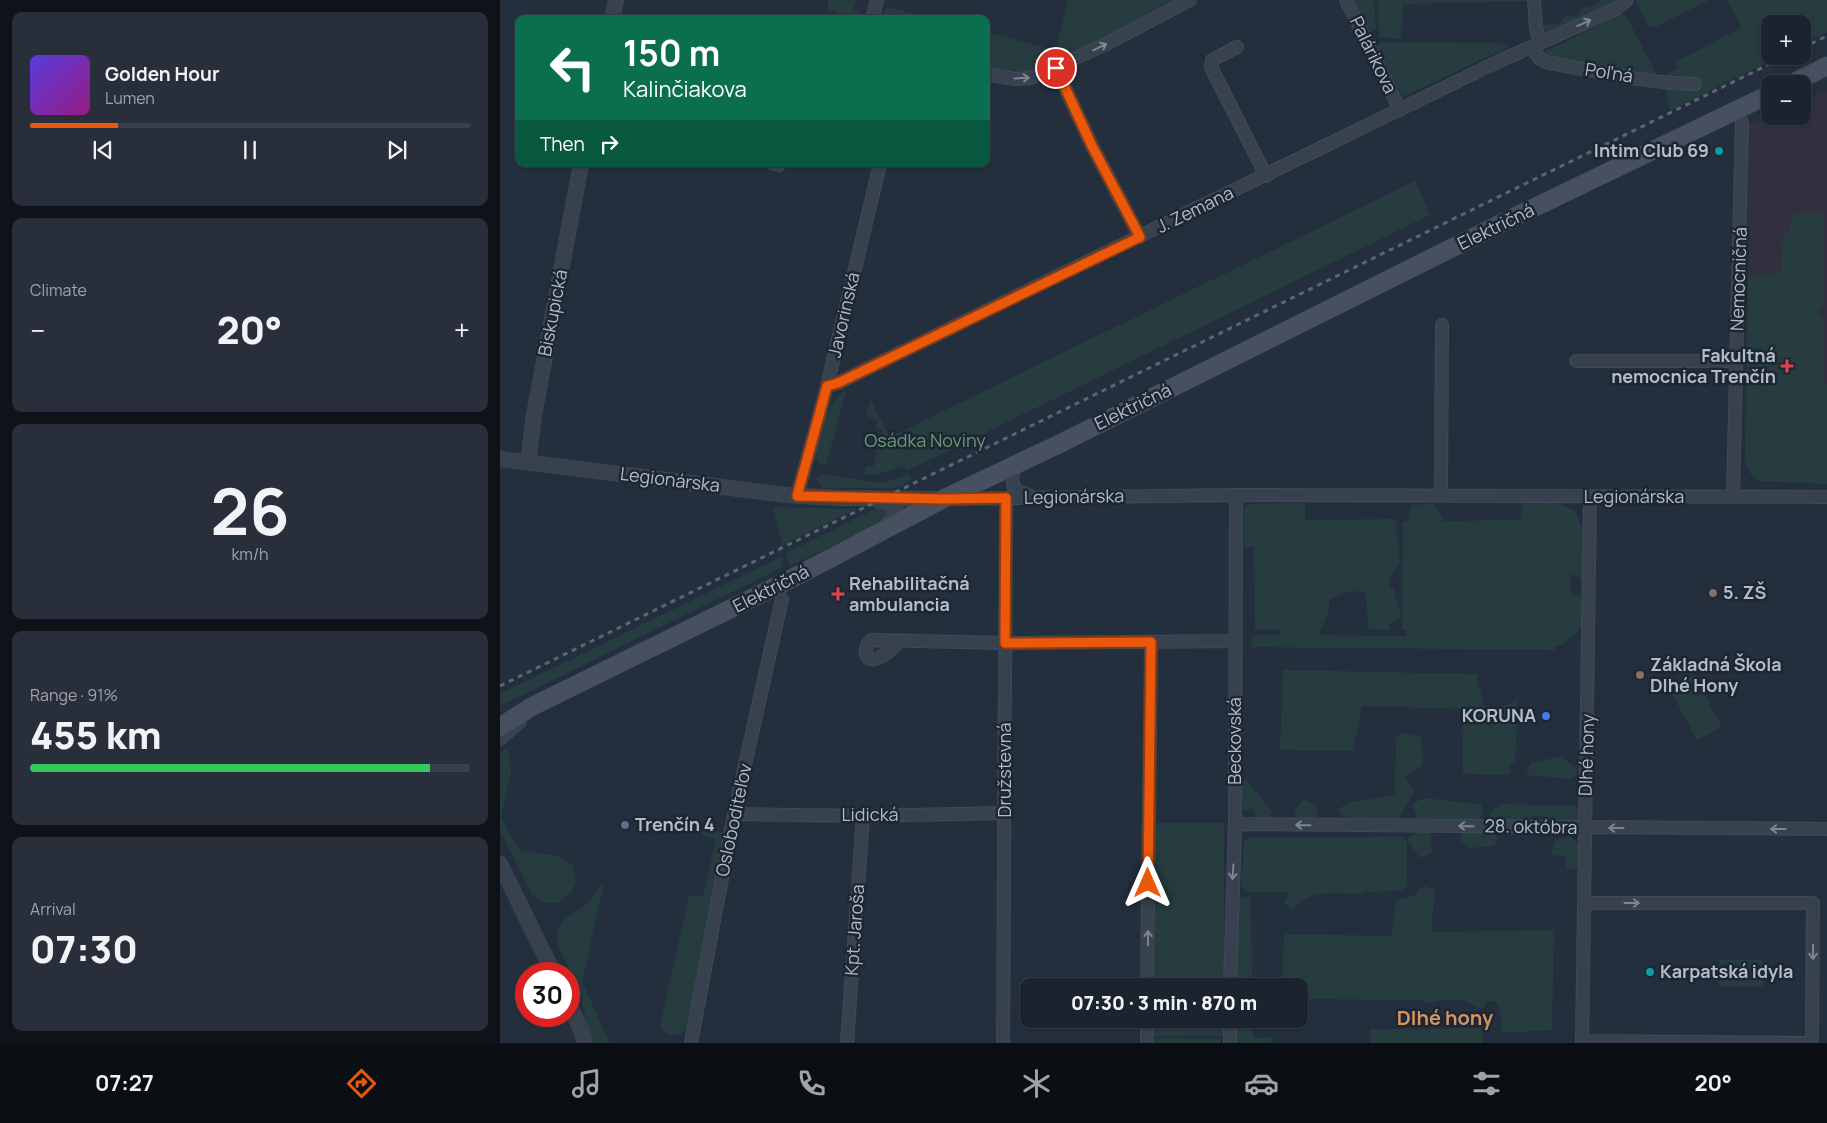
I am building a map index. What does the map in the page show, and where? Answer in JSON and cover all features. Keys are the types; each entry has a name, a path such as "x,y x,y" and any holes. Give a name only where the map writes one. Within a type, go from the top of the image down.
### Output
{"main road":[{"path":"1809,75 1827,66"},
{"name":"Električná","path":"500,727 531,707 791,579 943,499 1761,98"},
{"path":"500,712 510,708 531,707"}],"street":[{"path":"613,15 616,0"},
{"path":"873,15 877,0"},
{"path":"990,75 1022,78 1042,74 1190,0"},
{"name":"Palárikova","path":"1346,0 1400,110"},
{"path":"1534,0 1535,45"},
{"name":"J. Zemana","path":"827,386 838,383 1400,110 1616,8 1627,0"},
{"name":"Poľná","path":"1535,45 1540,59 1545,62 1622,76 1695,84"},
{"path":"1237,47 1212,60 1211,66 1266,176"},
{"path":"1056,68 1092,146 1140,237"},
{"name":"Nemocničná","path":"1734,496 1742,122"},
{"name":"Biskupická","path":"528,462 534,415 580,167"},
{"name":"Javorinská","path":"797,496 827,386 879,167"},
{"path":"1441,495 1442,325"},
{"path":"1576,361 1736,361"},
{"name":"Legionárska","path":"500,459 797,496 943,499 1236,495 1827,497"},
{"path":"1015,465 1012,477 1014,489 1034,498"},
{"name":"Beckovská","path":"1230,978 1235,824 1236,495"},
{"name":"Dlhé hony","path":"1582,1042 1590,497"},
{"path":"872,498 891,503 895,506 896,512 893,519 883,530"},
{"name":"Družstevná","path":"1003,1043 1006,498"},
{"name":"Osloboditeľov","path":"691,1043 734,814 782,599"},
{"path":"900,641 1005,643 1236,641"},
{"path":"1148,978 1151,642"},
{"path":"500,738 531,707"},
{"name":"Lidická","path":"734,814 863,816 1005,813"},
{"name":"Kpt. Jaroša","path":"848,1043 863,816"},
{"name":"28. októbra","path":"1235,824 1827,829"},
{"path":"500,864 504,880 548,962"},
{"path":"1582,1042 1812,1043 1813,903 1584,903"},
{"path":"577,1043 580,1027"},
{"path":"580,1027 584,1043"},
{"path":"1147,1028 1147,1043"},
{"path":"1230,1028 1230,1043"}],"shaded area":[{"name":"Fakultná nemocnica Trenčín","path":"1827,91 1827,484 1759,481 1751,475 1745,458 1748,274 1747,125 1761,119 1761,125 1811,125 1811,98"}],"green space":[{"path":"828,0 856,0 853,10 859,12 858,15 844,15 828,10"},
{"path":"1068,0 1182,0 1051,68"},
{"path":"1350,0 1374,0 1376,29 1366,34"},
{"path":"1378,0 1528,1 1403,4 1401,39 1379,37"},
{"path":"1600,0 1617,0 1551,33 1546,32 1542,25 1559,24 1565,16 1579,15 1581,8 1595,6"},
{"path":"1635,0 1709,0 1653,28 1648,26"},
{"path":"1727,0 1827,0 1827,32 1811,40 1811,15 1761,15 1761,65 1670,111 1664,76 1678,68 1676,62 1742,27"},
{"path":"886,7 917,15 883,15"},
{"path":"1622,14 1626,16 1659,79 1547,61 1542,53"},
{"path":"990,33 1048,48 1041,74 990,72"},
{"path":"1381,42 1498,43 1508,47 1405,96 1393,81 1385,66 1377,46"},
{"name":"Osádka Noviny","path":"1415,181 1430,215 907,471 904,466 879,474 864,474 866,466 873,467 883,431 876,428 878,420 866,416 870,399 890,437"},
{"name":"Fakultná nemocnica Trenčín","path":"1799,213 1822,213 1824,218 1824,307 1819,307 1819,316 1824,317 1824,384 1827,384 1827,484 1759,481 1749,471 1745,458 1748,274 1781,274 1783,233 1788,233 1793,215"},
{"path":"846,391 826,465 819,464 815,458 824,421 832,405"},
{"path":"822,474 882,483 909,474 912,479 901,486 892,488 823,488 817,479"},
{"path":"1549,499 1575,511 1594,558 1583,579 1571,574 1570,592 1595,601 1596,615 1561,646 1555,646 1555,650 1251,647 1253,635 1280,635 1279,629 1255,630 1254,547 1244,546 1244,508 1248,504 1305,503 1305,520 1395,519 1400,561 1390,579 1390,587 1393,587 1401,617 1389,624 1389,630 1368,629 1366,592 1349,591 1329,600 1329,611 1319,635 1407,636 1406,630 1402,630 1403,522 1408,521 1411,505 1433,504 1443,518 1442,521 1524,520 1520,517 1524,501"},
{"path":"773,507 856,509 782,545"},
{"path":"875,509 888,509 890,514 887,519 790,566 786,553"},
{"path":"781,557 783,567 500,706 500,694"},
{"path":"1283,670 1477,674 1478,687 1480,687 1484,706 1500,707 1518,700 1515,762 1510,763 1510,775 1463,774 1462,709 1362,706 1353,751 1280,750"},
{"path":"1694,675 1722,727 1697,740 1669,688"},
{"path":"1402,733 1421,737 1423,764 1405,777 1414,791 1399,818 1372,820 1357,830 1337,810 1348,803 1395,795 1396,738"},
{"path":"508,748 511,772 501,817 515,843 522,851 559,856 572,865 576,880 572,892 558,903 546,903 533,896 500,830 500,754"},
{"path":"1562,756 1578,770 1573,779 1526,775 1531,763"},
{"path":"1245,779 1273,812 1260,827 1253,809 1243,810 1240,785"},
{"path":"1424,798 1481,804 1483,815 1472,824 1458,818 1451,824 1437,817 1430,834 1432,853 1420,858 1407,839 1422,830 1412,804"},
{"path":"1303,800 1315,804 1318,817 1299,822 1294,810"},
{"path":"1501,804 1576,806 1581,814 1578,825 1549,825 1544,817 1532,815 1525,825 1512,819 1492,824 1489,813"},
{"path":"1156,823 1224,823 1224,978 1154,978"},
{"path":"1462,830 1494,833 1498,839 1494,846 1469,848 1460,840"},
{"path":"702,831 724,832 690,1017 685,1031 680,1035 671,1035 665,1033 660,1026 688,900 689,897 694,895 703,897 716,840 703,835"},
{"path":"1570,836 1578,844 1581,867 1567,870 1564,856 1551,855 1555,841"},
{"path":"1251,837 1402,837 1407,841 1407,886 1401,891 1315,895 1299,902 1293,909 1283,903 1290,892 1248,892 1241,885 1244,842"},
{"path":"604,882 582,982 610,1043 591,1043 580,994 580,962 566,962 558,945 558,928 564,920 588,903"},
{"path":"1424,886 1435,890 1431,932 1554,930 1552,1030 1502,1033 1500,1009 1496,1001 1487,1001 1483,1008 1457,1000 1442,1000 1429,1003 1422,1000 1308,999 1308,978 1282,978 1284,934 1391,936 1396,901 1416,895 1417,890"},
{"path":"1251,896 1252,978 1236,978 1238,902 1241,898"},
{"path":"1719,960 1763,960 1763,986 1719,986"},
{"path":"1154,1028 1224,1028 1224,1036 1154,1036"},
{"path":"1236,1028 1252,1028 1253,1038 1271,1038 1271,1043 1235,1043"},
{"path":"1483,1028 1482,1043 1370,1043 1370,1029"},
{"path":"1155,1038 1221,1039 1221,1043 1155,1043"}],"railway":[{"path":"1811,44 1827,36"},
{"path":"500,686 1768,65"}],"place":[{"name":"Intim Club 69","path":"1719,151"},
{"name":"Fakultná nemocnica Trenčín","path":"1787,366"},
{"name":"5. ZŠ","path":"1713,593"},
{"name":"Rehabilitačná ambulancia","path":"838,594"},
{"name":"Základná Škola Dlhé Hony","path":"1640,675"},
{"name":"KORUNA","path":"1546,716"},
{"name":"Trenčín 4","path":"625,825"},
{"name":"Karpatská idyla","path":"1650,972"}],"district":[{"name":"Dlhé hony","path":"1445,1018"}],"route":[{"path":"1056,68 1092,146 1140,237 838,383 827,386 797,496 943,499 1006,498 1005,643 1151,642 1148,883"}]}
